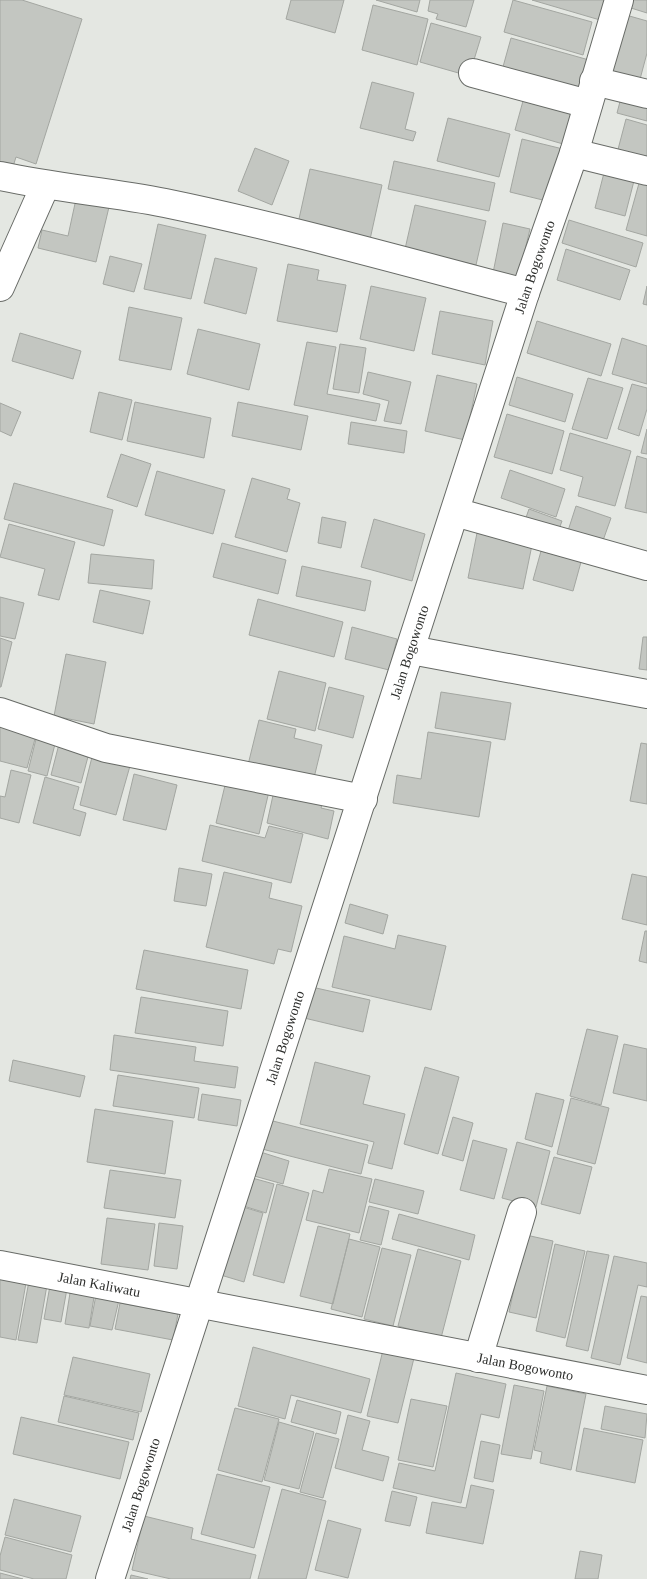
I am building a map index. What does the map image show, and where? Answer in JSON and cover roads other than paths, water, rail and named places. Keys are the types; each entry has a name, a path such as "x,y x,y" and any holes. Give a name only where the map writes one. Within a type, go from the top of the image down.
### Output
{"street":[{"name":"Jalan Bogowonto","path":"110,1579 525,293 574,153 619,0"},
{"path":"473,73 591,92 647,94"},
{"path":"574,153 647,171"},
{"path":"0,176 45,186 164,203 267,227 525,293"},
{"path":"0,288 45,186"},
{"path":"455,512 647,566"},
{"path":"411,650 647,694"},
{"path":"0,712 106,748 363,799"},
{"path":"478,1358 522,1212"},
{"name":"Jalan Kaliwatu","path":"0,1265 198,1304"},
{"name":"Jalan Bogowonto","path":"198,1304 647,1390"}]}
